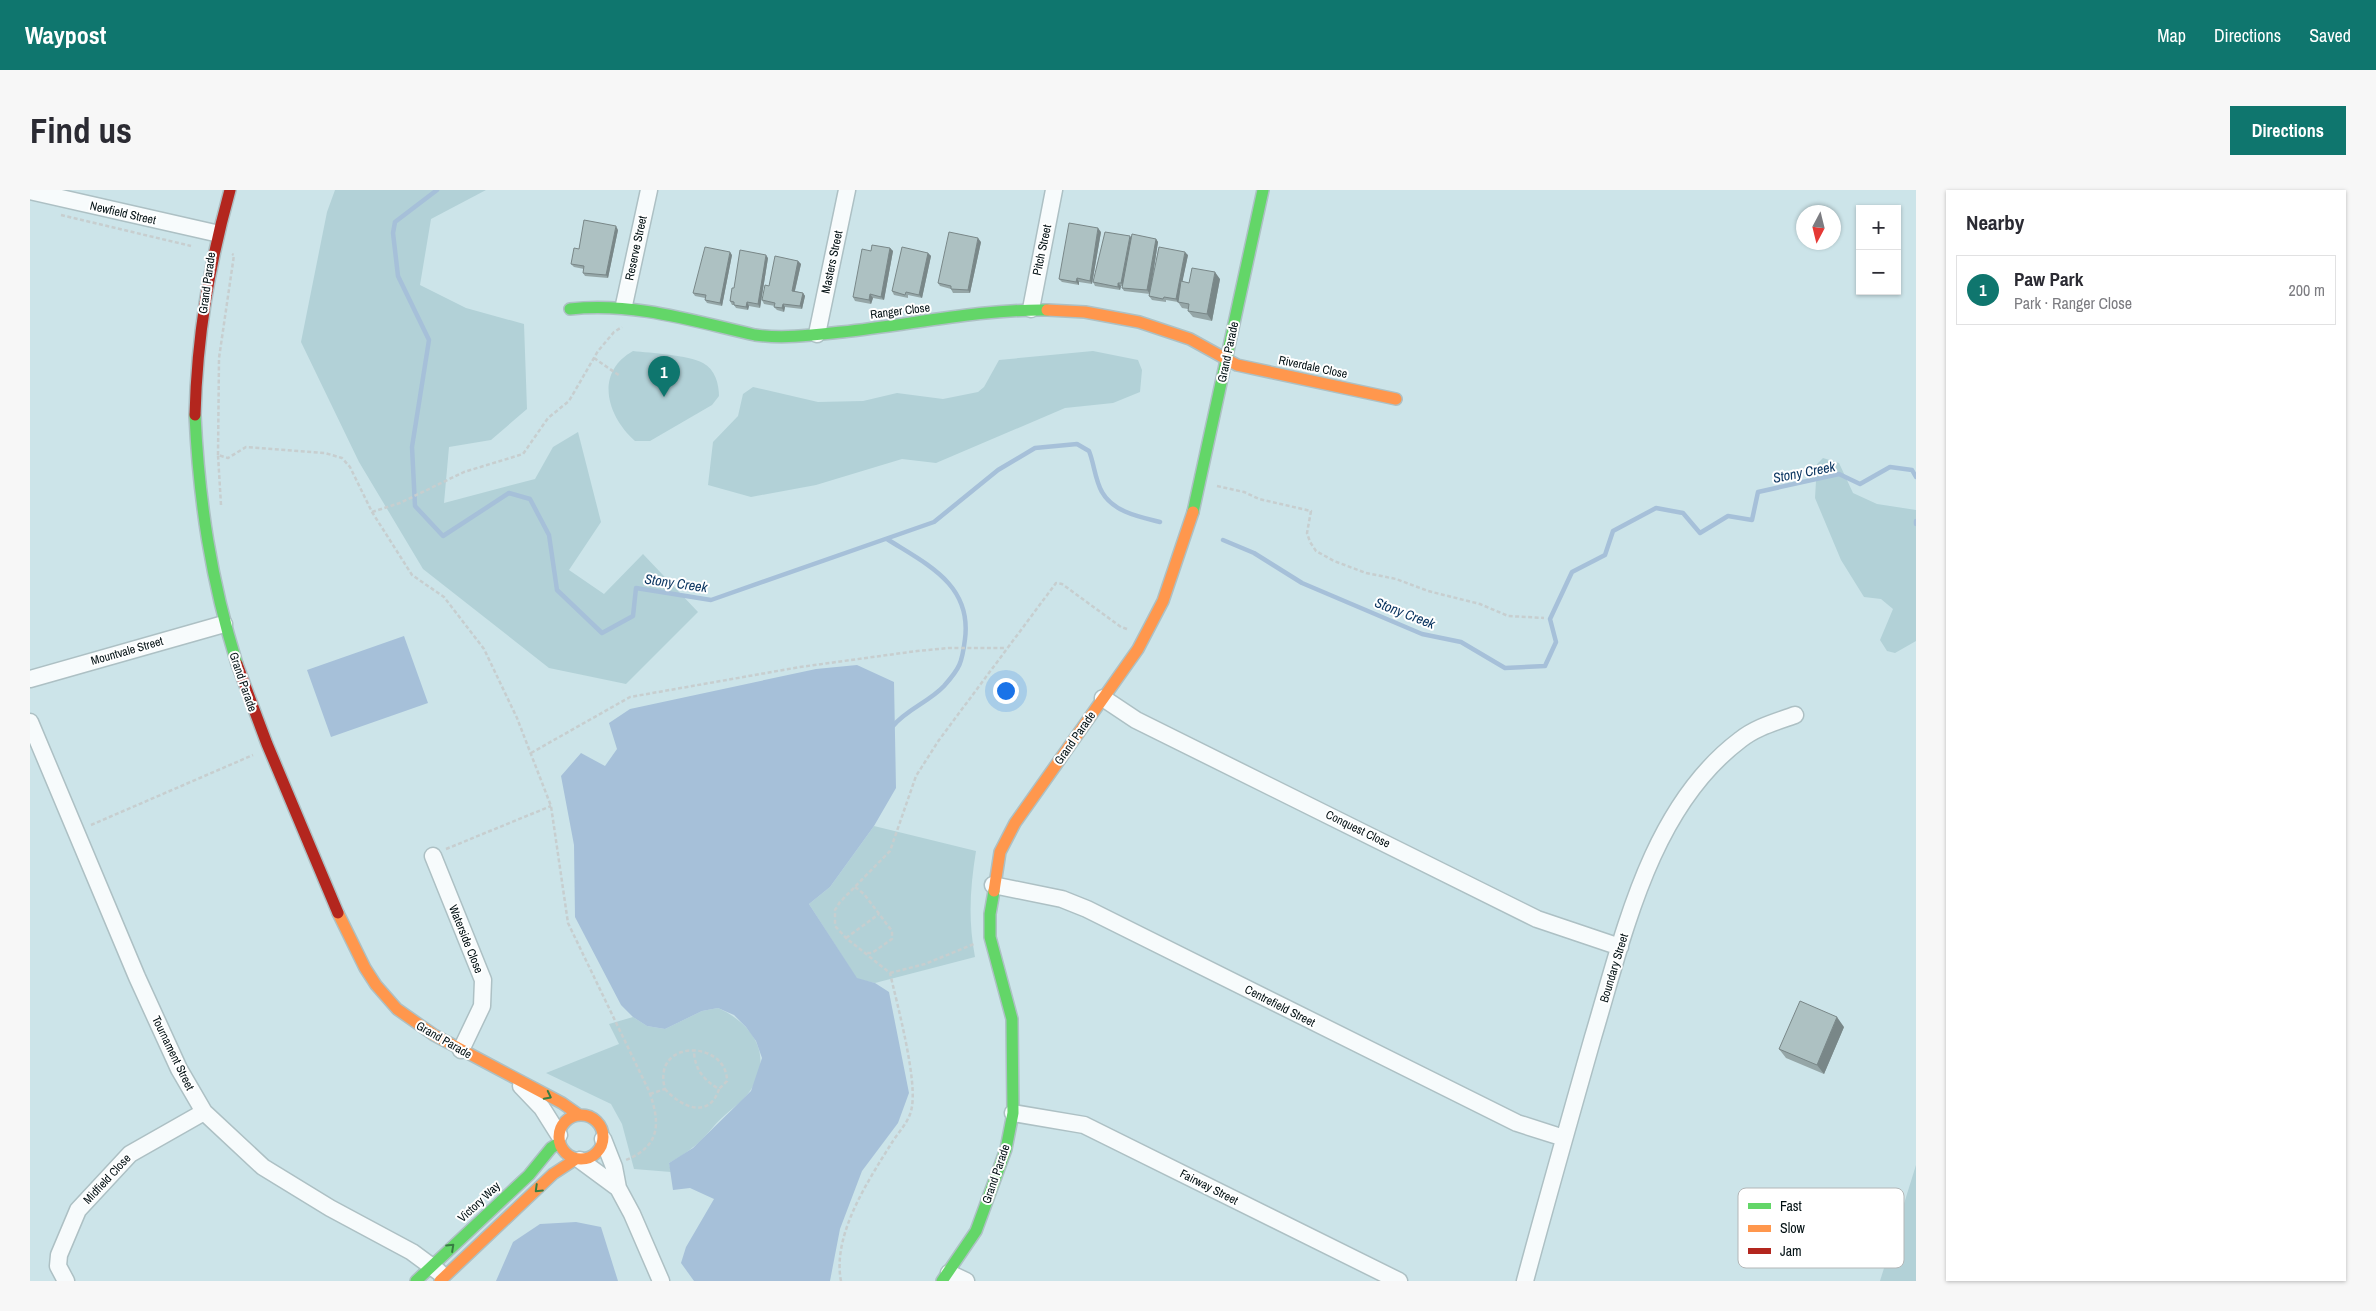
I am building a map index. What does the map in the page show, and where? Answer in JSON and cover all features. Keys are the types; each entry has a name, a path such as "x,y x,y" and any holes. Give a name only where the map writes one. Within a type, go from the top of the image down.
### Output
{"street":[{"name":"Grand Parade","path":"230,190 215,233 199,346 196,450 207,541 224,624 247,696 360,959 388,1000 417,1026 579,1115"},
{"name":"Reserve Street","path":"624,306 648,190"},
{"name":"Masters Street","path":"817,334 847,190"},
{"name":"Pitch Street","path":"1031,310 1054,190"},
{"name":"Grand Parade","path":"946,1277 979,1223 1006,1149 1012,1113 1012,1019 990,938 993,885 1000,852 1015,823 1138,649 1162,601 1192,515 1263,190"},
{"name":"Newfield Street","path":"30,191 215,233"},
{"name":"Ranger Close","path":"570,309 591,305 624,306 757,335 817,334 1031,310 1082,312 1129,319 1158,326 1216,350 1227,358"},
{"name":"Riverdale Close","path":"1227,358 1237,365 1396,399"},
{"name":"Mountvale Street","path":"30,679 224,624"},
{"name":"Conquest Close","path":"1103,698 1136,720 1537,919 1620,947"},
{"name":"Boundary Street","path":"1525,1281 1564,1138 1620,947 1648,866 1680,808 1700,780 1740,739 1762,726 1795,715"},
{"name":"Tournament Street","path":"30,722 75,832 160,1027 179,1069 204,1112 263,1167 330,1208 412,1252 431,1265 443,1279"},
{"name":"Waterside Close","path":"433,856 483,980 482,1006 461,1050"},
{"name":"Centrefield Street","path":"993,885 1062,899 1086,909 1500,1115 1517,1123 1564,1138"},
{"name":"Grand Parade","path":"515,1080 542,1108 559,1139"},
{"name":"Midfield Close","path":"66,1281 58,1266 59,1255 78,1210 130,1154 204,1112"},
{"name":"Fairway Street","path":"1012,1113 1084,1125 1399,1281"},
{"path":"618,1188 578,1159 568,1155 559,1139 565,1122 579,1115 593,1119 599,1124 614,1167 618,1188 632,1214 661,1281"},
{"name":"Victory Way","path":"416,1281 529,1175 559,1139"},
{"path":"443,1279 553,1174 578,1159 596,1153 603,1139"},
{"path":"946,1277 966,1281"}],"path":[{"path":"58,215 191,246"},
{"path":"222,512 218,455 219,358 234,255"},
{"path":"372,512 400,503 464,472 523,454 548,418 569,401 594,358 614,332 624,325 629,325"},
{"path":"594,358 620,376"},
{"path":"218,455 228,458 246,447 324,453 342,458 350,467 372,512 412,575 444,597 484,649 517,718 551,806 568,923 655,1108 656,1123 652,1142 642,1154 625,1161"},
{"path":"1214,485 1311,511 1306,533 1310,542 1316,551 1334,561 1366,573 1396,579 1428,591 1480,604 1508,616 1544,618"},
{"path":"841,1281 839,1268 848,1227 872,1175 911,1113 914,1092 890,973 846,938 835,926 835,910 890,851 916,776 939,740 1056,583 1062,584 1126,630 1130,623"},
{"path":"531,753 630,697 800,667 949,648 1006,648"},
{"path":"75,832 268,748"},
{"path":"433,856 456,843 551,806"},
{"path":"855,887 864,894 892,931 892,939 872,953 865,953"},
{"path":"846,938 879,914"},
{"path":"890,973 925,964 975,944"},
{"path":"700,1050 708,1052 722,1063 727,1074 727,1081 719,1089 712,1103 702,1108 692,1107 680,1102 665,1089 663,1069 668,1060 675,1054 700,1050"},
{"path":"694,1052 698,1071 708,1082 719,1089"},
{"path":"650,1094 665,1089"}],"shaded area":[{"path":"335,190 486,190 431,219 420,285 466,308 524,324 527,409 491,440 449,447 444,503 535,479 553,447 578,432 601,522 569,570 604,594 643,554 698,612 626,684 549,668 423,569 359,462 301,342 327,212"},
{"path":"633,351 679,356 703,363 711,369 716,377 719,396 712,405 650,441 635,441 617,419 609,395 609,383 613,371 621,360"},
{"path":"1093,351 1138,360 1142,370 1140,392 1113,403 1065,408 936,463 902,459 816,485 751,497 708,485 713,442 738,416 743,394 753,387 818,402 863,401 897,393 943,399 978,392 984,387 999,360"},
{"path":"1823,458 1839,463 1853,493 1877,504 1916,510 1916,641 1895,653 1887,651 1880,640 1893,609 1881,599 1864,597 1841,560 1815,498 1817,464"},
{"path":"404,636 428,703 331,737 307,670"},
{"path":"857,665 894,682 896,788 874,826 830,887 809,904 857,978 875,983 889,992 909,1093 898,1123 862,1171 840,1229 830,1281 694,1281 681,1263 686,1247 714,1199 690,1188 673,1190 669,1163 693,1148 751,1091 762,1058 756,1041 746,1027 734,1015 718,1008 702,1011 665,1029 647,1026 633,1017 621,1005 575,917 574,845 561,776 581,753 605,766 617,749 609,723 630,709 816,669"},
{"path":"874,826 976,851 971,904 971,930 975,957 875,983 857,979 809,904 830,887"},
{"path":"718,1008 741,1022 756,1042 760,1053 757,1078 744,1098 701,1140 687,1152 669,1163 671,1172 634,1169 622,1124 611,1104 546,1073 619,1044 609,1024 633,1017 647,1026 665,1029 702,1011"},
{"path":"1916,1165 1916,1281 1880,1281 1884,1268 1904,1268 1904,1204"},
{"path":"576,1222 601,1227 618,1281 496,1281 513,1242 540,1224"}],"building":[{"path":"584,220 616,226 606,275 583,273 584,266 571,264 574,248 579,249"},
{"path":"1069,223 1098,228 1090,281 1077,278 1076,282 1059,279"},
{"path":"949,232 978,238 968,290 951,289 951,286 938,283"},
{"path":"1105,232 1130,236 1121,283 1118,283 1118,287 1093,282"},
{"path":"1132,234 1156,239 1147,290 1122,288"},
{"path":"872,245 890,248 881,297 870,294 869,300 853,297 862,249 871,251"},
{"path":"705,247 730,252 720,303 705,300 706,295 693,293"},
{"path":"902,247 928,253 919,295 906,292 905,295 892,291"},
{"path":"1159,247 1185,252 1176,299 1149,296"},
{"path":"740,250 766,255 758,304 747,302 746,307 734,305 734,302 730,301"},
{"path":"775,256 798,261 792,291 803,293 800,306 783,304 782,308 774,307 775,303 762,300 765,285 769,286"},
{"path":"1192,268 1215,272 1207,314 1188,311 1189,304 1178,302 1181,281 1189,283"},
{"path":"1800,1001 1837,1017 1817,1065 1779,1049"}],"waterway":[{"name":"Stony Creek","path":"437,190 395,222 393,233 398,276 429,340 412,447 415,506 443,536 509,493 530,499 549,535 557,590 602,633 633,616 636,588 711,600 934,522 998,470 1035,448 1077,444 1089,451 1098,482 1107,499 1128,513 1160,522"},
{"name":"Stony Creek","path":"1223,540 1254,553 1302,583 1422,634 1461,642 1505,668 1545,666 1556,642 1550,619 1572,572 1605,555 1613,531 1656,508 1683,513 1700,533 1728,516 1752,520 1758,492 1839,474 1860,484 1890,467 1912,470 1916,477"},
{"path":"887,539 917,557 943,578 954,590 961,604 965,620 963,654 954,674 938,692 905,715 893,726"}],"traffic: fast":[{"path":"1193,512 1263,190"},
{"path":"570,309 617,308 640,310 755,335 777,337 842,332 996,312 1047,310"},
{"path":"195,415 203,510 213,571 237,664"},
{"path":"942,1281 976,1231 1006,1149 1013,1113 1012,1019 990,937 990,914 994,891"},
{"path":"416,1281 529,1175 551,1148 559,1143"}],"traffic: slow":[{"path":"1047,310 1085,312 1139,322 1190,339 1237,365 1396,399"},
{"path":"994,891 1000,852 1015,823 1138,649 1163,601 1193,512"},
{"path":"338,913 365,968 376,985 397,1009 434,1035 562,1103 579,1115"},
{"path":"577,1115 585,1115 597,1121 603,1137 597,1153 585,1159 577,1159 565,1153 559,1141 559,1133 565,1121 577,1115"},
{"path":"440,1281 553,1174 576,1159"}],"traffic: jam":[{"path":"195,415 198,357 205,301 230,190"},
{"path":"237,664 267,744 338,913"}],"place":[{"name":"Paw Park","path":"664,397"}]}
